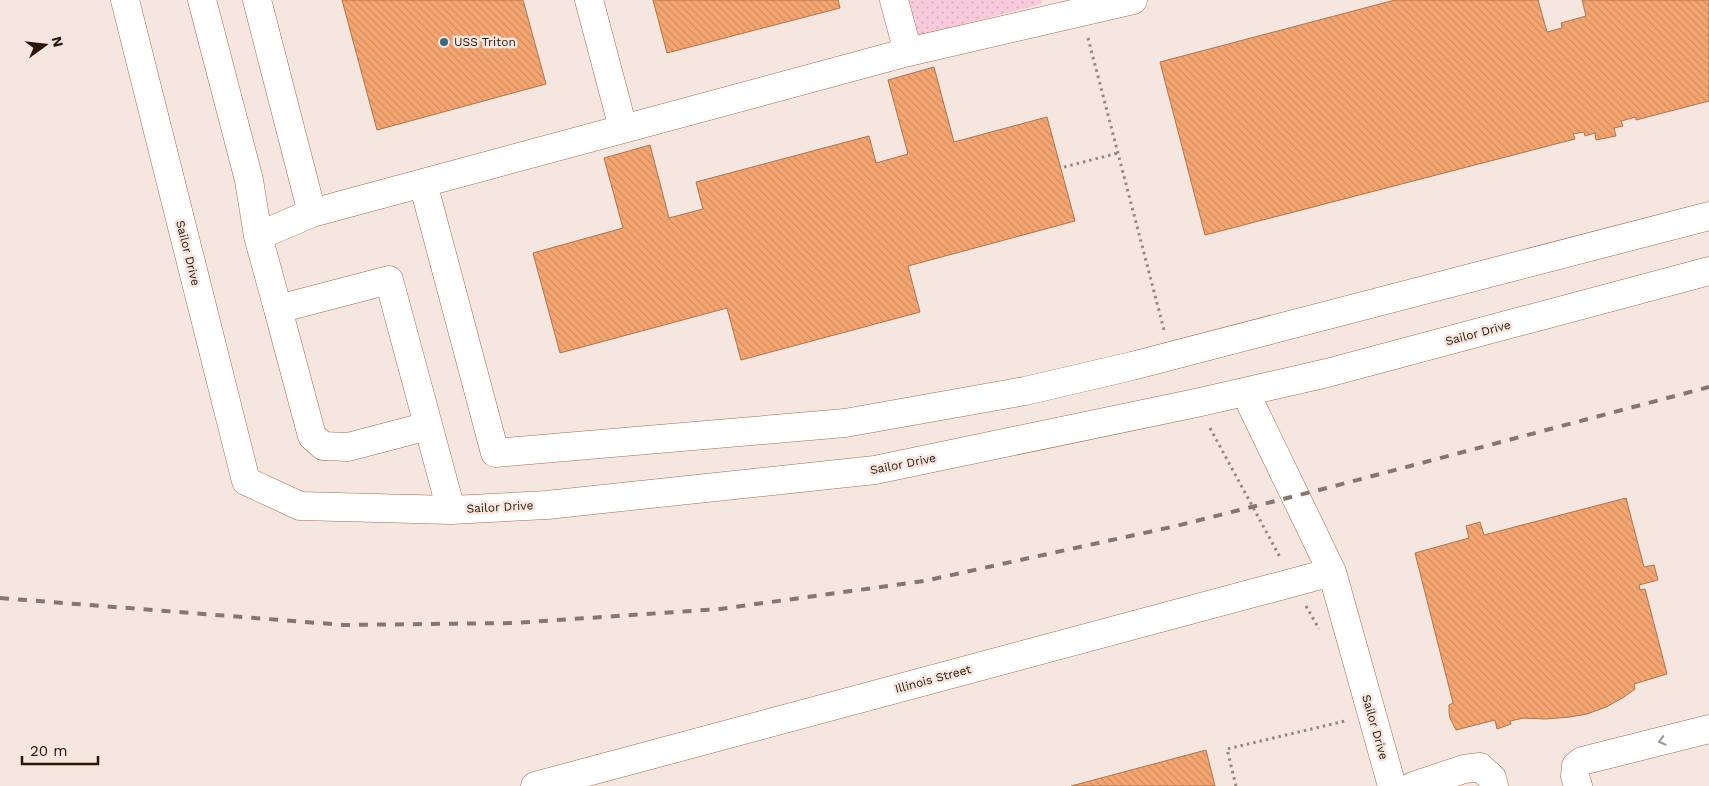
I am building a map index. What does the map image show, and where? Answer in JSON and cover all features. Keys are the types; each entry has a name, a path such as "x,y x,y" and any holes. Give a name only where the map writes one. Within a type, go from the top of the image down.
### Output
{"street":[{"name":"Sailor Drive","path":"124,0 246,481 300,506 451,510 547,505 875,470 1246,392 1327,373 1709,271"},
{"path":"202,0 249,180 258,236 312,436 322,446 348,447 428,426"},
{"path":"257,0 312,213"},
{"path":"589,0 623,128"},
{"path":"894,0 908,52"},
{"path":"258,236 312,213 623,128 908,52 1132,0"},
{"path":"423,183 495,453 845,423 1026,391 1132,366 1709,216"},
{"path":"278,309 389,280 451,510"},
{"name":"Sailor Drive","path":"1246,392 1332,572 1392,786"},
{"name":"Illinois Street","path":"535,786 1332,572"},
{"path":"1578,786 1575,776 1576,766 1582,760 1709,729"},
{"path":"1413,786 1464,769 1480,767 1492,778 1494,786"}],"path":[{"path":"1081,12 1170,355"},
{"path":"1064,167 1118,153"},
{"path":"1236,786 1228,749 1345,721"}],"shaded area":[{"path":"909,0 1042,0 1041,4 919,36"}],"building":[{"name":"USS Triton","path":"342,0 523,0 546,84 377,130"},
{"path":"653,0 838,0 840,8 667,53"},
{"path":"1395,0 1538,0 1547,32 1562,28 1561,23 1586,16 1582,0 1709,0 1709,101 1636,120 1636,117 1621,121 1623,126 1614,128 1616,136 1596,140 1595,133 1585,136 1584,132 1573,134 1575,139 1205,235 1160,62"},
{"path":"934,67 954,142 1047,117 1075,221 908,266 920,312 741,360 727,308 560,353 533,253 623,228 604,158 650,145 669,218 703,209 696,182 869,136 876,163 908,154 888,80"},
{"path":"1626,498 1644,567 1654,565 1658,580 1639,585 1640,590 1645,589 1667,674 1634,684 1635,689 1624,697 1606,707 1587,714 1545,719 1524,718 1510,721 1511,724 1497,729 1495,720 1456,730 1449,712 1449,705 1453,703 1415,553 1469,538 1466,526 1480,522 1484,535"},
{"path":"1206,750 1215,786 1071,786"}],"railway":[{"path":"0,598 344,625 514,623 720,609 924,581 1176,526 1709,387"}],"place":[{"name":"USS Triton","path":"444,42"}]}
